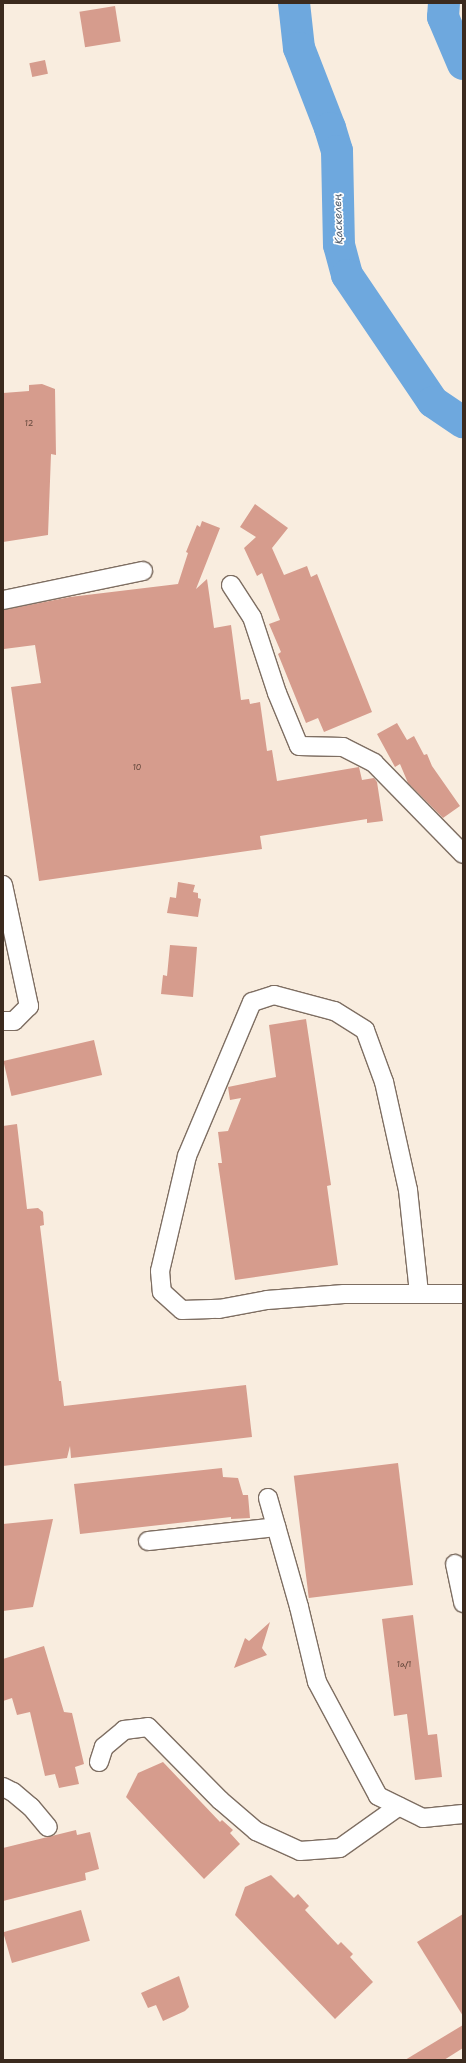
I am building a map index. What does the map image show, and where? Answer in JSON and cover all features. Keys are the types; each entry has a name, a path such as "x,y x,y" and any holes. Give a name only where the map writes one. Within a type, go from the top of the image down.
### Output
{"street":[{"path":"3,600 143,570"},
{"path":"231,585 252,618 277,693 299,746 344,746 374,763 424,812 463,854"},
{"path":"3,885 29,1006 14,1021 3,1022"},
{"path":"419,1293 408,1190 384,1082 365,1030 334,1011 274,995 252,1002 187,1156 160,1271 162,1292 182,1310 219,1309 267,1300 344,1294 463,1294"},
{"path":"268,1498 318,1682 378,1796 423,1818 463,1814"},
{"path":"148,1541 276,1527"},
{"path":"455,1564 463,1603"},
{"path":"99,1762 104,1747 124,1730 148,1728 220,1800 256,1831 300,1851 340,1848 399,1806"},
{"path":"3,1787 13,1792 31,1807 48,1827"}],"building":[{"path":"115,6 121,42 85,47 79,12"},
{"path":"45,60 48,74 32,77 29,63"},
{"path":"42,384 55,389 56,455 51,454 48,535 3,542 3,393 29,391 29,385"},
{"path":"255,504 288,528 272,548 284,575 307,566 311,577 317,574 372,712 324,732 318,718 306,723 278,654 281,652 269,624 280,620 262,573 257,576 244,548 256,537 240,527"},
{"path":"202,521 220,528 196,589 207,579 214,628 231,625 241,700 249,699 250,704 260,702 267,751 272,750 277,781 359,767 362,780 374,778 377,782 383,821 367,823 367,819 260,836 262,849 39,881 11,687 41,683 35,645 4,649 3,610 70,597 178,584 188,553 186,552 197,525 200,527"},
{"path":"397,723 407,740 414,736 424,755 427,754 432,766 460,806 443,818 408,783 400,764 395,767 377,734"},
{"path":"178,882 195,885 193,892 198,893 198,898 201,899 198,917 167,913 170,897 176,898"},
{"path":"170,945 197,947 193,997 161,994 163,975 167,976"},
{"path":"306,1019 331,1185 327,1186 338,1265 235,1280 218,1163 222,1163 218,1132 228,1131 241,1098 230,1100 228,1087 276,1077 269,1025"},
{"path":"94,1040 102,1075 11,1096 3,1061"},
{"path":"17,1124 27,1209 38,1208 43,1212 44,1225 40,1226 59,1381 61,1381 64,1406 246,1385 252,1437 71,1458 70,1446 67,1458 3,1466 3,1126"},
{"path":"398,1463 413,1585 309,1598 294,1476"},
{"path":"222,1468 223,1477 238,1478 243,1495 248,1495 250,1518 231,1519 231,1517 80,1534 74,1484"},
{"path":"53,1519 33,1607 3,1611 3,1524"},
{"path":"413,1615 428,1735 437,1734 442,1777 415,1780 407,1714 394,1716 382,1619"},
{"path":"270,1622 262,1648 267,1655 234,1668 245,1638 249,1641"},
{"path":"44,1646 64,1712 72,1713 84,1764 75,1767 79,1784 59,1788 55,1774 45,1776 30,1712 17,1715 12,1698 3,1701 3,1659"},
{"path":"163,1762 220,1822 222,1820 233,1830 230,1833 240,1844 204,1879 126,1797 138,1773"},
{"path":"76,1830 77,1835 90,1832 99,1869 85,1873 86,1880 3,1901 3,1848"},
{"path":"271,1875 294,1898 298,1894 309,1906 305,1910 338,1945 341,1942 353,1954 350,1957 373,1982 335,2019 235,1915 245,1887"},
{"path":"81,1910 90,1941 12,1963 3,1932"},
{"path":"463,1914 463,2016 417,1942"},
{"path":"179,1976 189,2007 185,2011 163,2021 156,2005 148,2008 141,1993"},
{"path":"463,2025 463,2048 444,2060 405,2060"}],"waterway":[{"name":"Қаскелең","path":"294,3 299,48 330,128 337,151 339,245 347,275 433,402 463,422"},
{"path":"444,3 443,17 463,64"}]}
